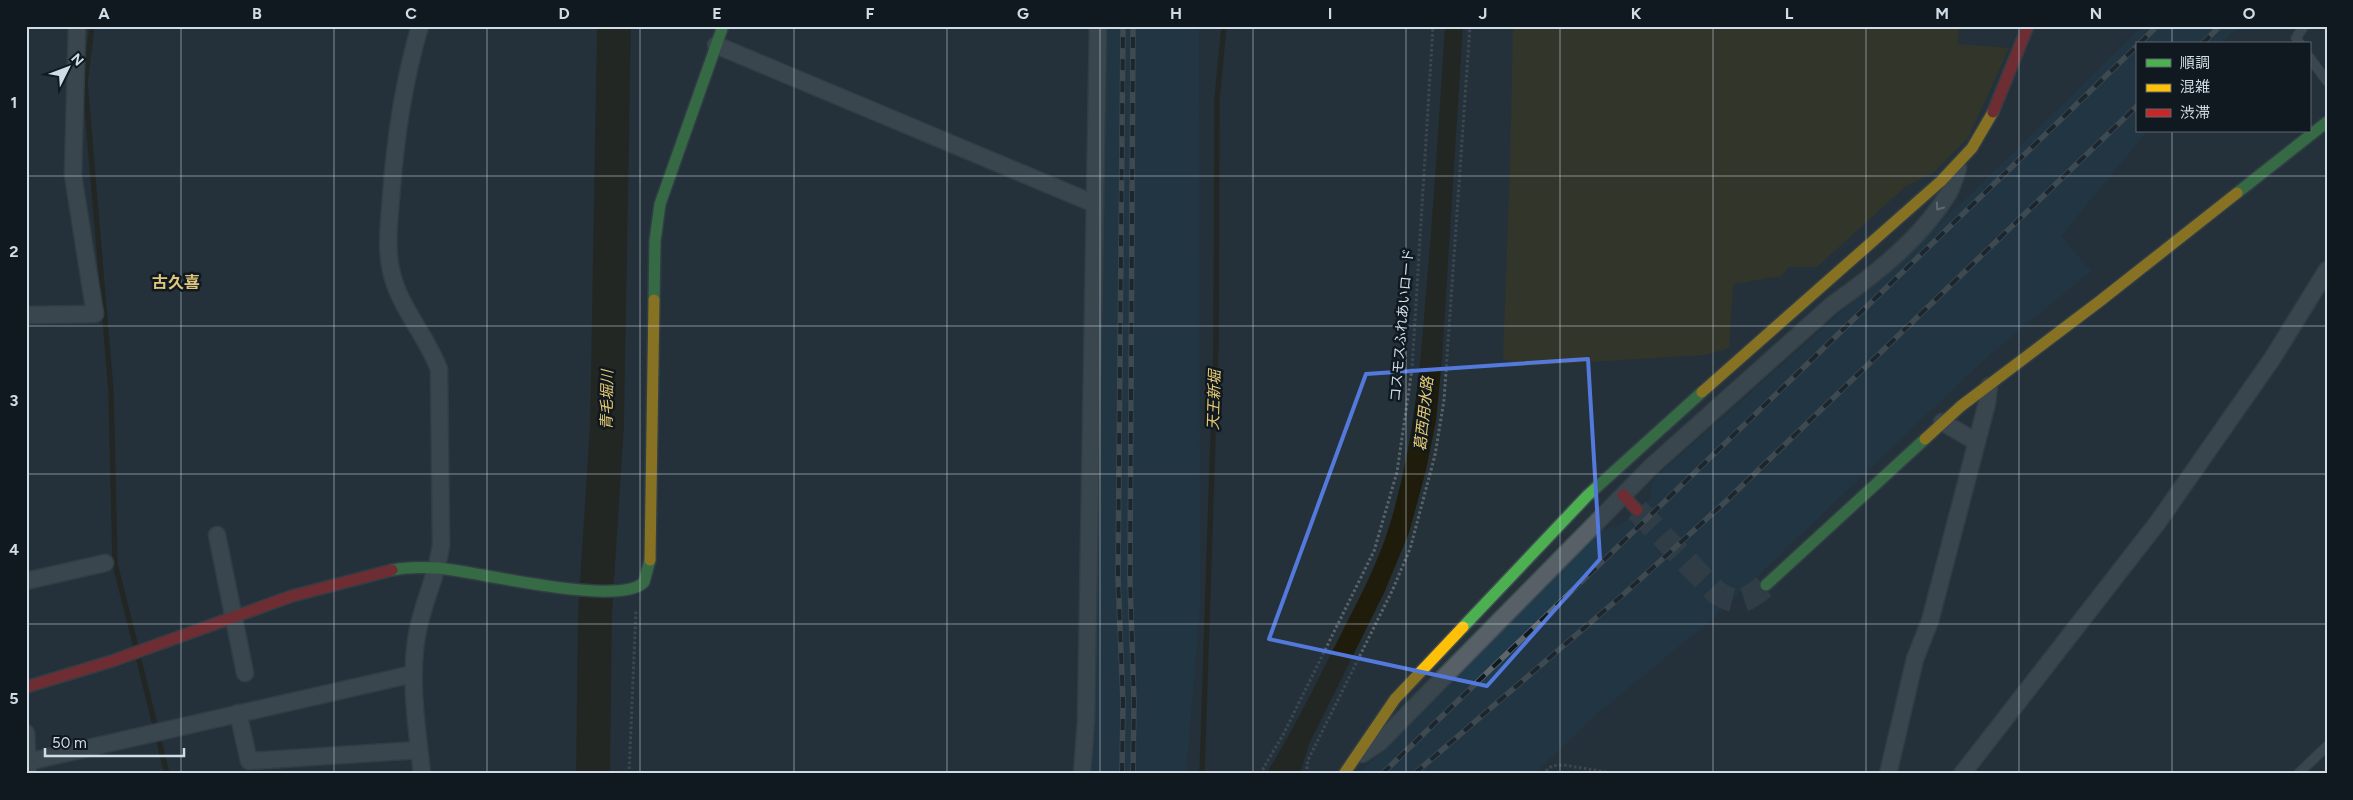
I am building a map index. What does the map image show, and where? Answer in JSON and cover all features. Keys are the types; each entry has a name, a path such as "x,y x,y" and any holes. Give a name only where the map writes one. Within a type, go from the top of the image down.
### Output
{"street":[{"path":"26,315 95,314 74,175 76,26"},
{"path":"420,26 405,78 394,151 388,258 398,291 428,343 439,369 440,546 438,568 417,635 413,674 422,774"},
{"path":"26,687 112,661 301,594 376,573 402,568 438,568 565,589 633,590 644,584 648,576 650,556 655,241 657,220 662,195 723,26"},
{"path":"1082,774 1086,711 1098,26"},
{"path":"1344,774 1395,699 1587,496 1650,437 1917,204 1959,164 1987,122 2028,26"},
{"path":"716,45 1095,204"},
{"path":"1766,585 1942,422 2327,122"},
{"path":"1358,756 1380,742 1652,466 1832,305 1862,284 1924,228 1949,192 1959,164"},
{"path":"1832,305 1853,276 1856,268 1856,256"},
{"path":"1962,774 2158,522 2272,359 2327,270"},
{"path":"1888,774 1915,659 1930,621 1977,442 1989,386"},
{"path":"1942,422 1977,442"},
{"path":"1623,495 1637,510"},
{"path":"217,535 245,673"},
{"path":"26,581 105,563"},
{"path":"26,733 28,768 238,713 413,674"},
{"path":"238,713 249,761 420,750"}],"lane":[{"path":"2299,42 2296,38 2304,26"},
{"path":"2310,58 2327,81"},
{"path":"2298,774 2327,746"}],"path":[{"name":"コスモスふれあいロード","path":"1260,774 1284,733 1374,551 1397,472 1412,369 1433,26"},
{"path":"1306,774 1308,760 1392,591 1410,549 1435,455 1444,400 1448,355 1470,26"},
{"path":"628,774 633,590"},
{"path":"1542,774 1552,766 1564,765 1617,774"}],"highlighted area":[{"path":"1588,359 1600,559 1487,686 1269,639 1366,374"}],"shaded area":[{"path":"1104,26 1190,26 1199,30 1200,607 1186,774 1088,774 1095,673"},
{"path":"1513,26 1959,26 1958,44 2009,48 1968,138 1933,173 1906,186 1817,267 1789,267 1781,276 1733,284 1729,348 1705,355 1518,366 1503,358"},
{"path":"2143,26 2239,26 2221,42 2136,42 2136,132 2146,132 2061,236 2091,271 1989,355 1710,621 1599,712 1534,774 1358,774 1414,722 1599,531 1622,524 1650,499 1651,484 1657,476 1936,228"}],"water":[{"name":"葛西用水路","path":"1445,26 1463,26 1442,359 1436,421 1426,470 1409,533 1384,593 1309,744 1300,774 1266,774 1302,711 1365,586 1385,540 1398,495 1410,438 1421,351"}],"waterway":[{"path":"92,26 85,82 111,391 115,564 136,647"},
{"name":"青毛堀川","path":"593,774 595,612 607,426 614,26"},
{"name":"天王新堀","path":"1202,774 1216,345 1217,99 1224,26"},
{"path":"138,656 167,774"}],"tunnel":[{"path":"1637,510 1716,592 1724,597 1737,601 1742,600 1753,595 1766,585"}],"railway":[{"path":"1122,774 1123,702 1118,577 1123,26"},
{"path":"1133,26 1130,580 1134,702 1133,774"},
{"path":"2141,42 2157,26"},
{"path":"2204,42 2220,26"},
{"path":"1382,774 2136,47"},
{"path":"1414,774 1625,593 1724,503 2136,107"}],"traffic: fast":[{"path":"654,300 655,241 660,204 723,26"},
{"path":"2237,193 2327,122"},
{"path":"1463,627 1587,496 1702,392"},
{"path":"1766,585 1925,439"},
{"path":"392,570 403,568 438,568 546,586 607,591 630,589 644,582 650,560"}],"traffic: slow":[{"path":"1702,392 1941,181 1972,148 1993,112"},
{"path":"1925,439 1961,406 2100,301 2237,193"},
{"path":"650,560 654,300"},
{"path":"1344,774 1395,699 1463,627"}],"traffic: jam":[{"path":"1993,112 2028,26"},
{"path":"1623,495 1637,510"},
{"path":"26,687 112,661 292,596 392,570"}],"district":[{"name":"古久喜","path":"176,282"}]}
